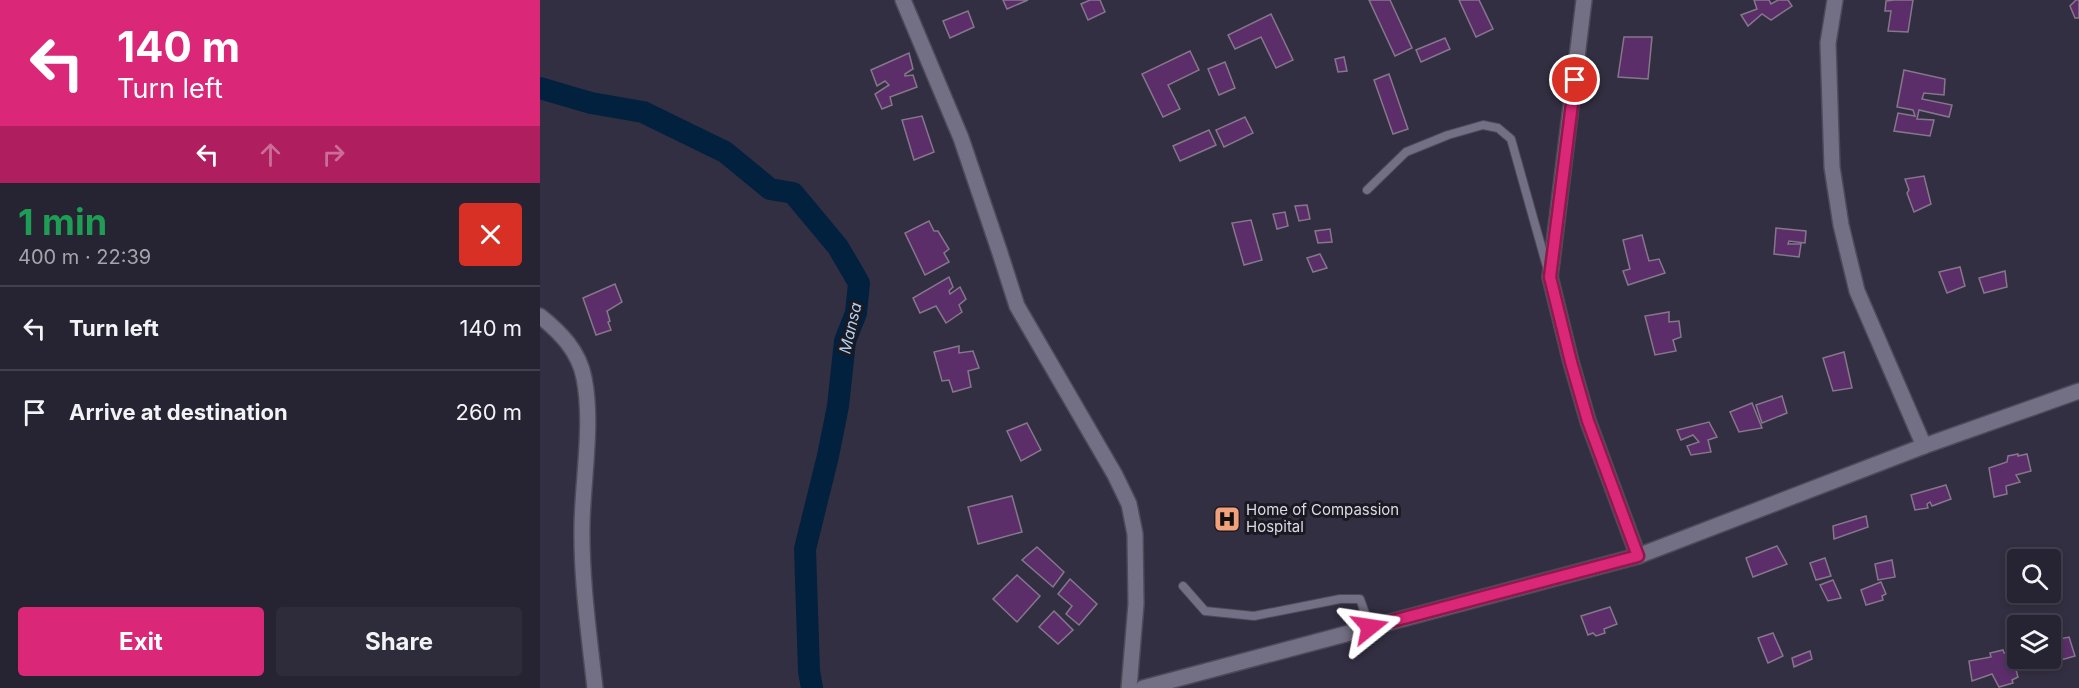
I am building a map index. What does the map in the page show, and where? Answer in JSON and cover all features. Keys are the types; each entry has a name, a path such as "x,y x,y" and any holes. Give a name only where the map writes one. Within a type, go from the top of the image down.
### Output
{"street":[{"path":"903,0 961,138 1017,306 1129,504 1135,534 1136,604 1129,688"},
{"path":"1584,0 1550,277 1588,421 1638,556"},
{"path":"1834,0 1828,43 1832,167 1841,225 1857,291 1924,446"},
{"path":"540,316 556,328 573,350 584,377 587,423 582,526 588,626 595,688"},
{"path":"1143,688 1638,556 1924,446 2079,391"}],"lane":[{"path":"1367,190 1406,152 1448,135 1483,125 1498,128 1511,139 1550,277"},
{"path":"1183,586 1205,611 1254,616 1340,599 1360,599 1370,627"}],"building":[{"path":"1003,0 1028,0 1007,9"},
{"path":"1090,0 1100,0 1105,12 1088,20 1081,4"},
{"path":"1369,0 1390,0 1412,48 1395,56"},
{"path":"1459,0 1479,0 1493,29 1476,37"},
{"path":"1754,0 1769,0 1771,4 1778,0 1788,0 1792,6 1771,20 1762,14 1748,26 1741,15 1757,9"},
{"path":"1913,0 1908,32 1888,31 1891,11 1885,11 1886,1"},
{"path":"2079,0 2079,18 2075,18 2070,6"},
{"path":"968,11 974,27 950,38 943,21"},
{"path":"1271,14 1293,60 1276,68 1261,37 1235,49 1228,35"},
{"path":"1624,37 1652,37 1648,79 1618,77"},
{"path":"1445,38 1450,49 1421,62 1416,50"},
{"path":"1190,51 1199,70 1168,85 1180,109 1163,117 1142,74"},
{"path":"909,53 913,69 905,76 913,75 917,87 890,97 892,105 882,109 875,94 889,85 885,81 877,86 871,70"},
{"path":"1344,57 1347,71 1338,72 1335,59"},
{"path":"1225,62 1235,88 1219,95 1208,69"},
{"path":"1904,70 1945,79 1944,95 1924,93 1922,99 1952,105 1949,117 1919,110 1917,119 1934,120 1930,136 1894,131 1898,113 1915,116 1913,110 1897,107"},
{"path":"1389,74 1408,129 1393,134 1374,80"},
{"path":"922,116 934,152 914,160 902,120"},
{"path":"1245,117 1253,133 1224,147 1216,130"},
{"path":"1209,130 1216,145 1180,161 1173,146"},
{"path":"1924,176 1931,204 1914,212 1905,179"},
{"path":"1307,205 1310,219 1299,221 1295,206"},
{"path":"1285,212 1288,226 1277,229 1273,214"},
{"path":"1251,220 1262,260 1244,265 1232,223"},
{"path":"929,221 949,249 944,253 949,262 925,275 905,233"},
{"path":"1776,228 1806,231 1805,243 1789,241 1788,244 1801,244 1799,257 1774,254"},
{"path":"1330,229 1332,242 1318,243 1315,231"},
{"path":"1642,235 1649,261 1659,259 1665,273 1628,285 1623,271 1630,269 1623,240"},
{"path":"1320,254 1327,268 1313,272 1307,258"},
{"path":"1960,267 1965,286 1947,293 1939,272"},
{"path":"2005,271 2007,287 1984,293 1979,278"},
{"path":"949,277 953,287 949,291 950,294 960,287 966,299 959,305 962,312 946,323 936,306 920,313 913,298"},
{"path":"615,284 622,302 607,311 611,330 596,335 583,298"},
{"path":"1669,312 1669,322 1679,321 1681,337 1673,340 1676,351 1655,355 1645,316"},
{"path":"959,346 959,353 973,351 979,368 968,371 971,387 953,392 949,380 942,381 934,352"},
{"path":"1844,352 1852,388 1833,391 1823,358"},
{"path":"1782,396 1787,413 1762,423 1756,405"},
{"path":"1752,403 1762,428 1739,432 1730,412"},
{"path":"1709,422 1717,437 1708,440 1711,452 1691,455 1687,446 1699,442 1693,435 1681,440 1677,430"},
{"path":"1027,423 1041,450 1021,461 1007,431"},
{"path":"2018,454 2018,456 2027,454 2031,471 2016,475 2020,482 2006,486 2007,494 1994,497 1989,468 2007,462 2008,456"},
{"path":"1946,485 1951,499 1932,506 1930,502 1927,504 1928,508 1915,510 1911,495"},
{"path":"1012,496 1022,532 978,544 968,507"},
{"path":"1866,516 1868,527 1834,539 1833,526"},
{"path":"1777,546 1787,564 1753,577 1746,558"},
{"path":"1037,547 1064,572 1053,587 1022,560"},
{"path":"1825,558 1831,576 1816,580 1810,563"},
{"path":"1892,560 1895,577 1878,580 1875,564"},
{"path":"1017,575 1040,596 1017,622 993,599"},
{"path":"1070,579 1097,604 1079,625 1066,614 1072,606 1058,594"},
{"path":"1833,580 1841,598 1828,601 1820,585"},
{"path":"1881,582 1886,594 1882,596 1883,600 1866,605 1861,590"},
{"path":"1610,607 1617,624 1604,629 1605,633 1596,636 1593,633 1588,635 1581,616"},
{"path":"1054,611 1073,630 1058,644 1039,627"},
{"path":"1773,633 1783,656 1768,663 1758,638"},
{"path":"2069,637 2075,656 2061,660 2061,639"},
{"path":"2003,650 2004,653 2007,653 2007,669 2016,669 2018,677 2012,680 2013,683 1999,687 1992,674 1972,681 1969,661 1991,657 1990,653"},
{"path":"1810,651 1812,659 1794,667 1792,658"}],"waterway":[{"name":"Mansa","path":"540,88 591,103 643,112 725,152 770,189 793,193 838,247 859,283 856,313 845,341 838,406 828,456 805,549 809,671 812,688"}],"place":[{"name":"Home of Compassion Hospital","path":"1227,519"}],"route":[{"path":"1370,627 1638,556 1588,421 1550,277 1575,80"}]}
